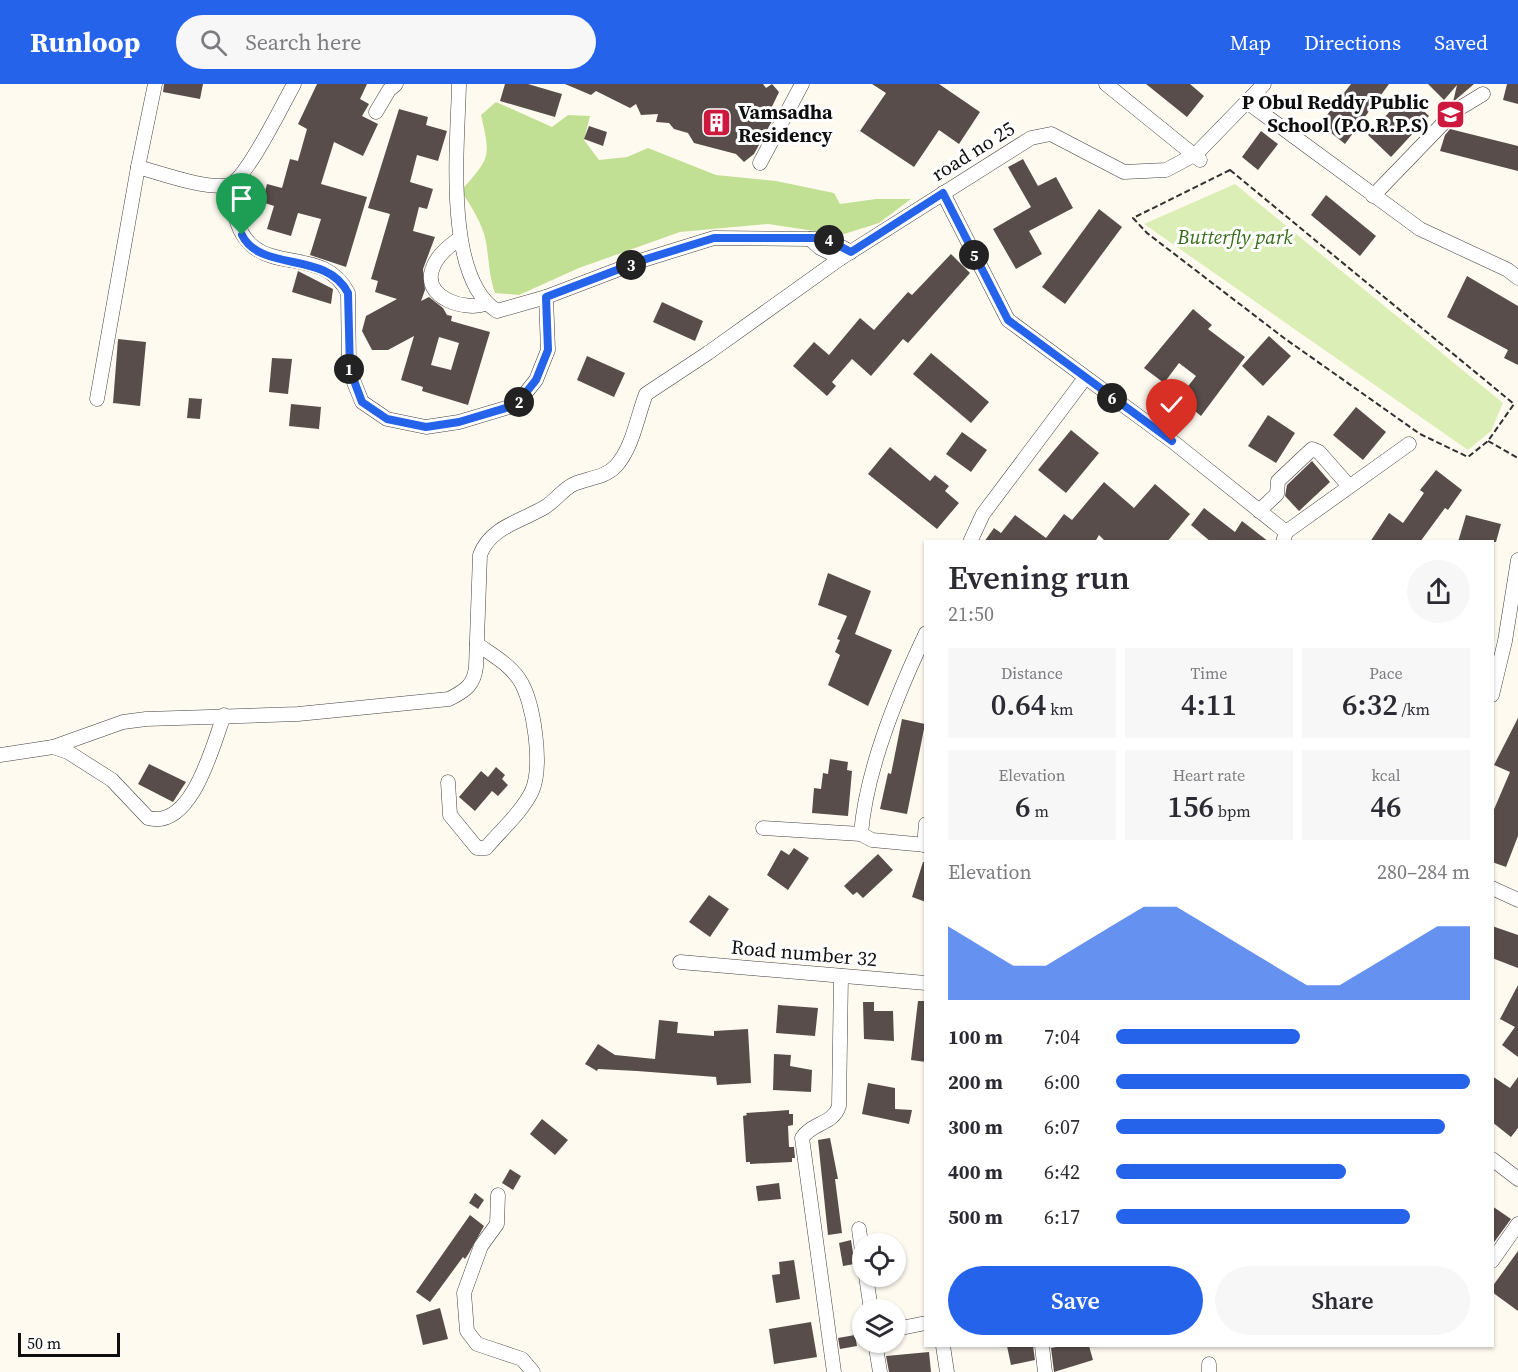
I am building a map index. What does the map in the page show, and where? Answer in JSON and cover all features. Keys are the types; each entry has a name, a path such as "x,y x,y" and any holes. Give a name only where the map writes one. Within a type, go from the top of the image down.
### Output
{"street":[{"path":"98,399 138,167 155,84"},
{"path":"138,167 212,185 231,184 244,172 294,84"},
{"path":"376,112 389,90 396,84"},
{"path":"459,84 457,192 460,238 472,282 485,304 497,311 546,297 643,260 714,238 824,238 846,255"},
{"path":"1106,84 1198,157"},
{"name":"road no 25","path":"477,644 480,555 483,545 514,522 545,507 573,484 586,482 616,466 633,435 646,394 708,354 846,255 1031,138 1051,134 1124,172 1166,170 1198,157 1264,84"},
{"path":"760,163 797,86"},
{"path":"1373,196 1455,111 1483,94"},
{"path":"1247,102 1420,229 1508,270 1518,278"},
{"path":"231,184 233,208 247,243 256,251 322,269 343,282 348,293 350,370 362,402 387,419 426,427 459,422 516,405 536,380 548,350 546,297"},
{"path":"943,193 1008,320 1172,441 1259,511 1284,537 1349,486 1409,444"},
{"path":"460,238 435,262 431,271 433,285 451,303 477,307 485,304"},
{"path":"971,540 983,514 1085,378"},
{"path":"1259,511 1277,494 1278,481 1312,449 1319,452 1349,486"},
{"path":"1494,688 1505,641 1518,560"},
{"path":"866,837 863,805 897,698 924,637"},
{"path":"1505,641 1518,650"},
{"path":"0,755 53,747 123,722 165,716 298,714 449,699 465,691 474,679 477,644"},
{"path":"448,782 450,815 477,848 486,848 525,803 535,780 538,754 525,690 510,668 477,644"},
{"path":"53,747 68,752 112,780 148,818 162,819 190,800 224,715"},
{"path":"763,828 924,845"},
{"path":"1494,889 1518,900"},
{"name":"Road number 32","path":"680,962 924,983"},
{"path":"834,1372 802,1138 807,1130 833,1117 839,1106 841,976"},
{"path":"1494,1163 1518,1179"},
{"path":"498,1195 497,1224 481,1246 464,1293 467,1331 477,1344 522,1359 533,1372"},
{"path":"1494,1259 1518,1224"},
{"path":"859,1228 860,1233"},
{"path":"906,1327 924,1323"},
{"path":"943,1347 946,1372"},
{"path":"1042,1347 1046,1372"},
{"path":"877,1353 880,1372"}],"path":[{"path":"1230,170 1514,404 1488,441 1468,457 1420,434 1284,338 1147,233 1133,218 1230,170"},
{"path":"1488,441 1518,458"}],"green space":[{"path":"496,102 552,127 568,115 590,116 584,140 599,160 627,157 648,148 716,175 776,181 834,193 840,204 876,199 911,199 879,223 841,235 768,224 680,232 579,268 519,295 495,293 482,229 461,191 478,171 486,157 487,149 481,115"},
{"name":"Butterfly park","path":"1235,184 1503,403 1491,431 1468,450 1144,224"}],"building":[{"path":"164,84 203,84 200,99 163,92"},
{"path":"317,84 367,84 360,99 369,104 362,116 378,124 363,156 334,142 321,184 367,197 346,267 310,255 321,219 298,213 291,236 267,229 274,206 262,202 267,184 282,188 290,159 298,161 307,129 298,124"},
{"path":"505,84 528,84 562,94 555,117 500,101"},
{"name":"Vamsadha Residency","path":"565,84 763,84 766,88 772,84 779,92 769,113 772,121 754,154 744,162 736,154 694,143 688,133 674,129 669,123 656,122 658,114 641,115 636,104 630,108 596,91 591,95"},
{"path":"872,84 939,84 980,112 959,144 939,130 914,167 860,131 886,93"},
{"path":"1146,84 1190,84 1204,96 1187,117"},
{"path":"1351,84 1389,84 1345,144 1320,124"},
{"path":"1428,84 1474,84 1453,102 1457,85 1444,100"},
{"path":"1507,84 1518,84 1518,104 1503,100"},
{"path":"1406,94 1429,116 1391,157 1368,135"},
{"path":"399,109 428,117 426,125 447,131 438,161 417,155 410,182 433,189 427,209 419,207 413,231 435,237 423,269 425,290 421,301 429,297 443,308 447,315 452,316 451,321 490,332 468,405 422,391 423,387 401,380 414,336 388,350 372,350 362,331 366,316 397,299 375,292 378,281 371,279 390,214 368,208","holes":["439,337 459,343 451,370 431,365"]},
{"path":"589,126 607,132 603,146 584,139"},
{"path":"1450,129 1518,146 1518,171 1440,151 1445,135"},
{"path":"1261,131 1278,144 1258,170 1242,157"},
{"path":"1023,159 1038,186 1056,177 1073,208 1029,231 1042,254 1016,269 993,229 1031,207 1008,167"},
{"path":"1326,195 1376,236 1360,256 1311,215"},
{"path":"1099,209 1122,227 1065,304 1042,287"},
{"path":"951,254 970,273 908,343 903,339 871,376 852,359 832,382 836,386 827,396 793,366 814,342 829,355 860,318 874,330 908,292 912,295"},
{"path":"298,271 333,289 331,304 292,292"},
{"path":"1467,276 1518,306 1518,365 1504,358 1508,350 1447,317"},
{"path":"662,302 703,321 695,341 653,322"},
{"path":"1193,309 1212,325 1208,329 1245,357 1201,416 1179,398 1196,376 1179,363 1164,383 1144,368"},
{"path":"1269,336 1291,356 1263,386 1242,366"},
{"path":"118,339 146,342 140,406 113,403"},
{"path":"931,353 989,402 971,423 913,374"},
{"path":"587,356 625,373 614,397 577,380"},
{"path":"272,358 292,359 288,394 269,392"},
{"path":"189,398 202,399 200,419 187,418"},
{"path":"291,404 321,407 319,429 289,426"},
{"path":"1356,407 1386,432 1363,460 1333,435"},
{"path":"1268,415 1295,433 1276,463 1248,446"},
{"path":"1071,430 1099,453 1066,493 1038,470"},
{"path":"962,432 987,450 971,472 946,454"},
{"path":"890,447 930,481 935,475 949,486 945,491 959,503 937,529 868,474"},
{"path":"1312,461 1330,482 1299,511 1285,496 1287,485"},
{"path":"1436,470 1462,490 1448,510 1445,508 1421,540 1371,540 1389,513 1403,523 1424,493 1420,490"},
{"path":"1104,482 1134,508 1155,484 1190,514 1169,540 1104,540 1099,535 1096,540 985,540 994,528 1001,533 1015,515 1046,538 1064,514 1072,520"},
{"path":"1204,508 1235,532 1242,521 1266,540 1209,540 1191,525"},
{"path":"1466,515 1501,524 1496,542 1494,540 1459,540"},
{"path":"828,573 871,591 855,634 892,650 868,706 828,685 840,655 835,652 840,640 837,639 847,616 818,605"},
{"path":"1518,718 1518,836 1506,867 1494,863 1494,809 1510,772 1494,765"},
{"path":"902,719 924,724 907,814 880,809 888,773 891,774"},
{"path":"830,759 848,762 847,770 852,771 848,816 812,813 814,788 821,789 823,773 828,774"},
{"path":"149,764 186,782 173,802 138,784"},
{"path":"496,767 505,775 502,779 508,785 498,796 492,791 475,811 459,797 481,771 488,777"},
{"path":"794,848 809,858 788,890 767,875 781,850 789,855"},
{"path":"878,854 893,870 863,898 857,892 853,895 844,886"},
{"path":"923,862 924,862 924,901 912,897"},
{"path":"709,895 729,909 710,937 689,922"},
{"path":"1494,927 1518,935 1518,968 1494,959"},
{"path":"1518,985 1518,1057 1502,1045 1515,1027 1500,1019"},
{"path":"918,1001 924,1001 924,1062 911,1060"},
{"path":"863,1002 874,1002 874,1011 893,1011 894,1041 864,1039"},
{"path":"778,1005 818,1008 815,1036 776,1033"},
{"path":"659,1020 678,1022 677,1033 714,1036 714,1031 748,1029 751,1083 717,1085 716,1077 598,1069 597,1071 585,1064 598,1044 615,1055 655,1059"},
{"path":"774,1054 791,1055 790,1066 812,1070 811,1092 773,1090"},
{"path":"1494,1077 1510,1088 1518,1077 1518,1128 1511,1137 1494,1124"},
{"path":"868,1083 895,1088 895,1109 912,1110 909,1124 862,1114"},
{"path":"789,1110 789,1114 793,1114 793,1125 788,1126 789,1147 794,1147 795,1158 792,1158 792,1162 750,1164 746,1162 743,1116 747,1115 746,1113"},
{"path":"542,1119 568,1140 555,1155 530,1134"},
{"path":"830,1138 838,1179 835,1179 842,1233 828,1235 818,1140"},
{"path":"510,1169 521,1176 513,1190 502,1183"},
{"path":"779,1183 781,1199 758,1201 756,1186"},
{"path":"475,1193 484,1200 478,1209 469,1203"},
{"path":"1494,1207 1511,1219 1494,1242"},
{"path":"470,1215 484,1226 465,1259 463,1257 430,1302 416,1292"},
{"path":"851,1240 852,1264 843,1266 839,1243"},
{"path":"1518,1251 1518,1311 1494,1293 1494,1284"},
{"path":"794,1260 800,1299 776,1303 772,1275 780,1274 779,1262"},
{"path":"440,1308 448,1339 423,1345 416,1315"},
{"path":"811,1322 817,1357 774,1364 769,1329"},
{"path":"852,1336 852,1347 840,1349 838,1338"},
{"path":"1007,1347 1033,1347 1035,1360 1011,1365"},
{"path":"1089,1347 1093,1360 1054,1372 1051,1348"},
{"path":"929,1352 931,1372 889,1372 886,1356"}],"place":[{"name":"P Obul Reddy Public School (P.O.R.P.S)","path":"1450,114"},
{"name":"Vamsadha Residency","path":"717,123"}],"route":[{"path":"242,235 256,251 322,269 334,274 343,282 348,293 350,370 362,402 387,419 426,427 459,422 516,405 536,380 548,350 546,297 643,260 714,238 757,236 824,238 851,252 943,193 1008,320 1172,441"}]}
